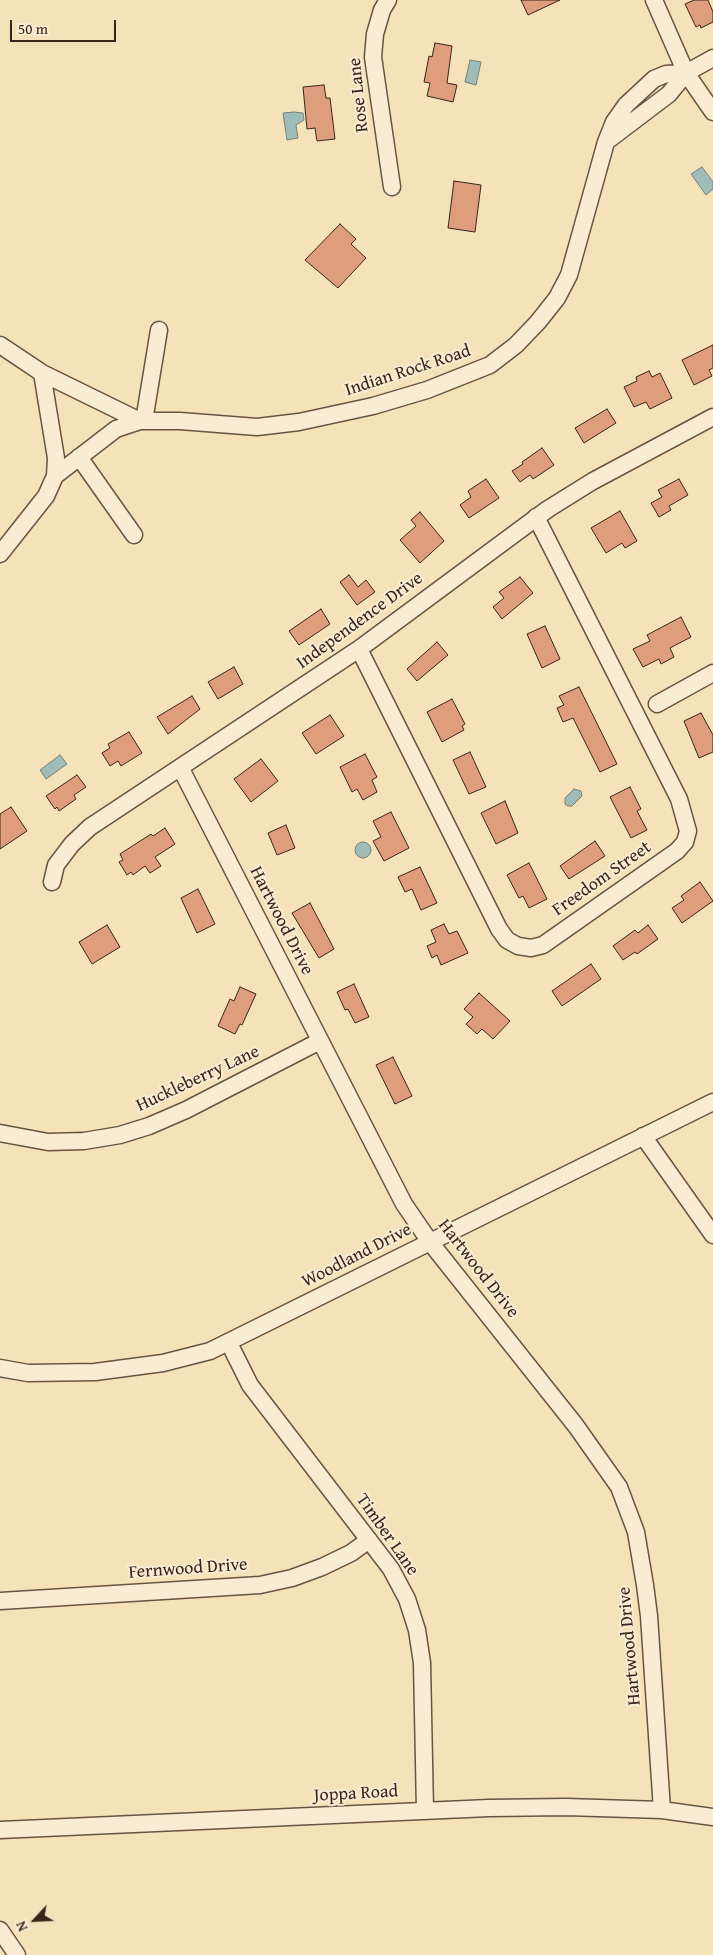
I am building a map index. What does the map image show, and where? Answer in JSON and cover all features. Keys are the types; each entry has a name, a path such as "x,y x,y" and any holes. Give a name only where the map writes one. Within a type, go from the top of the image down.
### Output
{"street":[{"name":"Rose Lane","path":"388,0 382,10 373,58 392,187"},
{"path":"654,0 686,73 713,112"},
{"path":"686,73 713,58"},
{"name":"Indian Rock Road","path":"55,476 116,429 142,421 180,421 257,427 299,422 365,408 427,390 490,365 516,345 538,322 557,298 570,275 606,142 614,122 641,89 666,74 686,73"},
{"path":"142,421 159,330"},
{"name":"Indian Rock Road","path":"0,345 42,373 142,421"},
{"name":"Indian Rock Road","path":"0,554 46,496 55,476 56,458 42,373"},
{"name":"Independence Drive","path":"52,882 56,865 72,844 90,827 181,769 359,649 536,517 592,481 713,417"},
{"path":"79,457 134,535"},
{"name":"Freedom Street","path":"359,649 499,929 507,940 518,946 531,948 542,945 677,851 685,842 688,831 678,799 536,517"},
{"path":"658,704 713,673"},
{"name":"Hartwood Drive","path":"181,769 404,1204 430,1242 591,1446 619,1487 629,1510 641,1558 649,1616 662,1810"},
{"name":"Huckleberry Lane","path":"0,1133 48,1142 84,1141 120,1135 149,1126 186,1110 320,1041"},
{"name":"Woodland Drive","path":"0,1368 36,1373 95,1372 172,1361 210,1351 713,1102"},
{"path":"643,1136 713,1235"},
{"name":"Timber Lane","path":"229,1343 250,1385 391,1569 407,1599 417,1630 422,1663 425,1811"},
{"name":"Fernwood Drive","path":"0,1601 260,1585 292,1578 322,1567 351,1553 369,1540"},
{"name":"Joppa Road","path":"0,1830 425,1811 566,1807 662,1810 713,1817"},
{"path":"0,1930 17,1955"}],"water":[{"path":"470,60 481,62 476,85 465,82"},
{"path":"283,113 303,113 304,120 296,125 298,138 287,140"},
{"path":"702,167 713,182 713,189 706,195 691,174"},
{"path":"60,755 67,764 46,779 40,770"},
{"path":"574,789 581,791 582,796 572,806 568,806 565,804 565,798"},
{"path":"363,842 369,844 371,850 369,856 363,858 357,856 355,850 357,844"}],"building":[{"path":"521,0 560,0 528,15"},
{"path":"694,0 708,0 713,12 713,22 701,28 700,25 696,27 685,4"},
{"path":"435,43 452,46 447,83 457,85 453,102 427,96 430,83 424,82 429,56 432,57"},
{"path":"324,85 326,98 330,98 335,139 317,141 315,128 307,129 303,87"},
{"path":"454,181 481,185 475,232 448,228"},
{"path":"340,224 356,239 351,244 366,258 338,288 305,260"},
{"path":"713,345 713,368 709,370 712,376 694,385 682,360"},
{"path":"649,371 652,377 660,373 672,398 650,409 646,402 634,407 624,387 637,381 636,377"},
{"path":"607,409 616,423 584,443 575,428"},
{"path":"542,448 554,465 533,479 530,475 520,482 512,471"},
{"path":"486,479 499,498 469,518 460,505 471,497 468,491"},
{"path":"679,479 688,495 669,506 671,510 659,517 651,503 662,497 658,490"},
{"path":"620,511 637,541 625,548 622,543 606,553 591,528"},
{"path":"420,512 444,541 420,563 400,540 416,526 411,520"},
{"path":"349,575 358,587 366,580 375,592 357,605 340,582"},
{"path":"520,577 533,593 502,619 493,607 504,598 499,592"},
{"path":"321,609 330,624 299,645 289,631"},
{"path":"681,617 691,637 670,648 674,657 661,664 659,659 643,667 633,649 650,641 647,635"},
{"path":"545,626 560,659 542,668 527,634"},
{"path":"437,642 448,655 417,681 407,669"},
{"path":"234,667 243,684 218,699 208,682"},
{"path":"579,687 617,764 600,772 573,718 563,722 557,708 564,705 559,696"},
{"path":"192,696 200,709 168,734 157,717"},
{"path":"452,699 465,724 462,726 464,730 442,742 427,712"},
{"path":"701,713 713,735 713,752 699,758 684,721"},
{"path":"330,715 344,736 316,754 302,733"},
{"path":"129,732 142,753 121,766 118,761 110,766 102,753 110,748 108,744"},
{"path":"470,752 486,787 469,794 453,760"},
{"path":"365,754 377,777 372,780 377,792 363,800 357,789 352,792 340,767"},
{"path":"261,759 278,781 251,802 234,779"},
{"path":"77,775 86,787 74,795 76,799 59,811 57,807 55,809 46,796"},
{"path":"630,787 641,809 637,811 647,830 631,838 610,797"},
{"path":"505,801 518,833 496,844 481,813"},
{"path":"11,807 27,831 0,849 0,814"},
{"path":"391,812 409,848 384,861 373,841 381,837 373,821"},
{"path":"286,825 295,848 277,855 268,833"},
{"path":"165,828 175,844 155,857 161,866 150,873 145,866 133,875 131,872 127,875 119,862 123,860 120,854 151,834 153,836"},
{"path":"595,841 605,856 569,879 560,866"},
{"path":"529,863 547,899 529,908 523,896 519,898 507,875"},
{"path":"420,867 437,903 421,910 412,889 405,892 398,877"},
{"path":"700,882 713,901 682,923 672,908 684,900 681,896"},
{"path":"198,889 215,924 197,933 181,898"},
{"path":"310,903 334,949 319,958 292,913"},
{"path":"444,924 449,934 457,931 468,953 441,965 437,955 432,958 427,946 436,942 431,930"},
{"path":"107,925 120,947 92,964 79,942"},
{"path":"648,925 658,939 637,954 635,952 623,960 613,946 635,930 638,933"},
{"path":"591,964 601,979 562,1006 552,991"},
{"path":"354,984 369,1017 355,1023 348,1009 345,1010 337,992"},
{"path":"240,987 256,994 242,1025 240,1024 235,1034 218,1026 230,999 234,1001"},
{"path":"479,993 510,1021 493,1039 482,1029 477,1034 466,1024 473,1017 464,1009"},
{"path":"393,1057 412,1096 395,1104 376,1065"}]}
